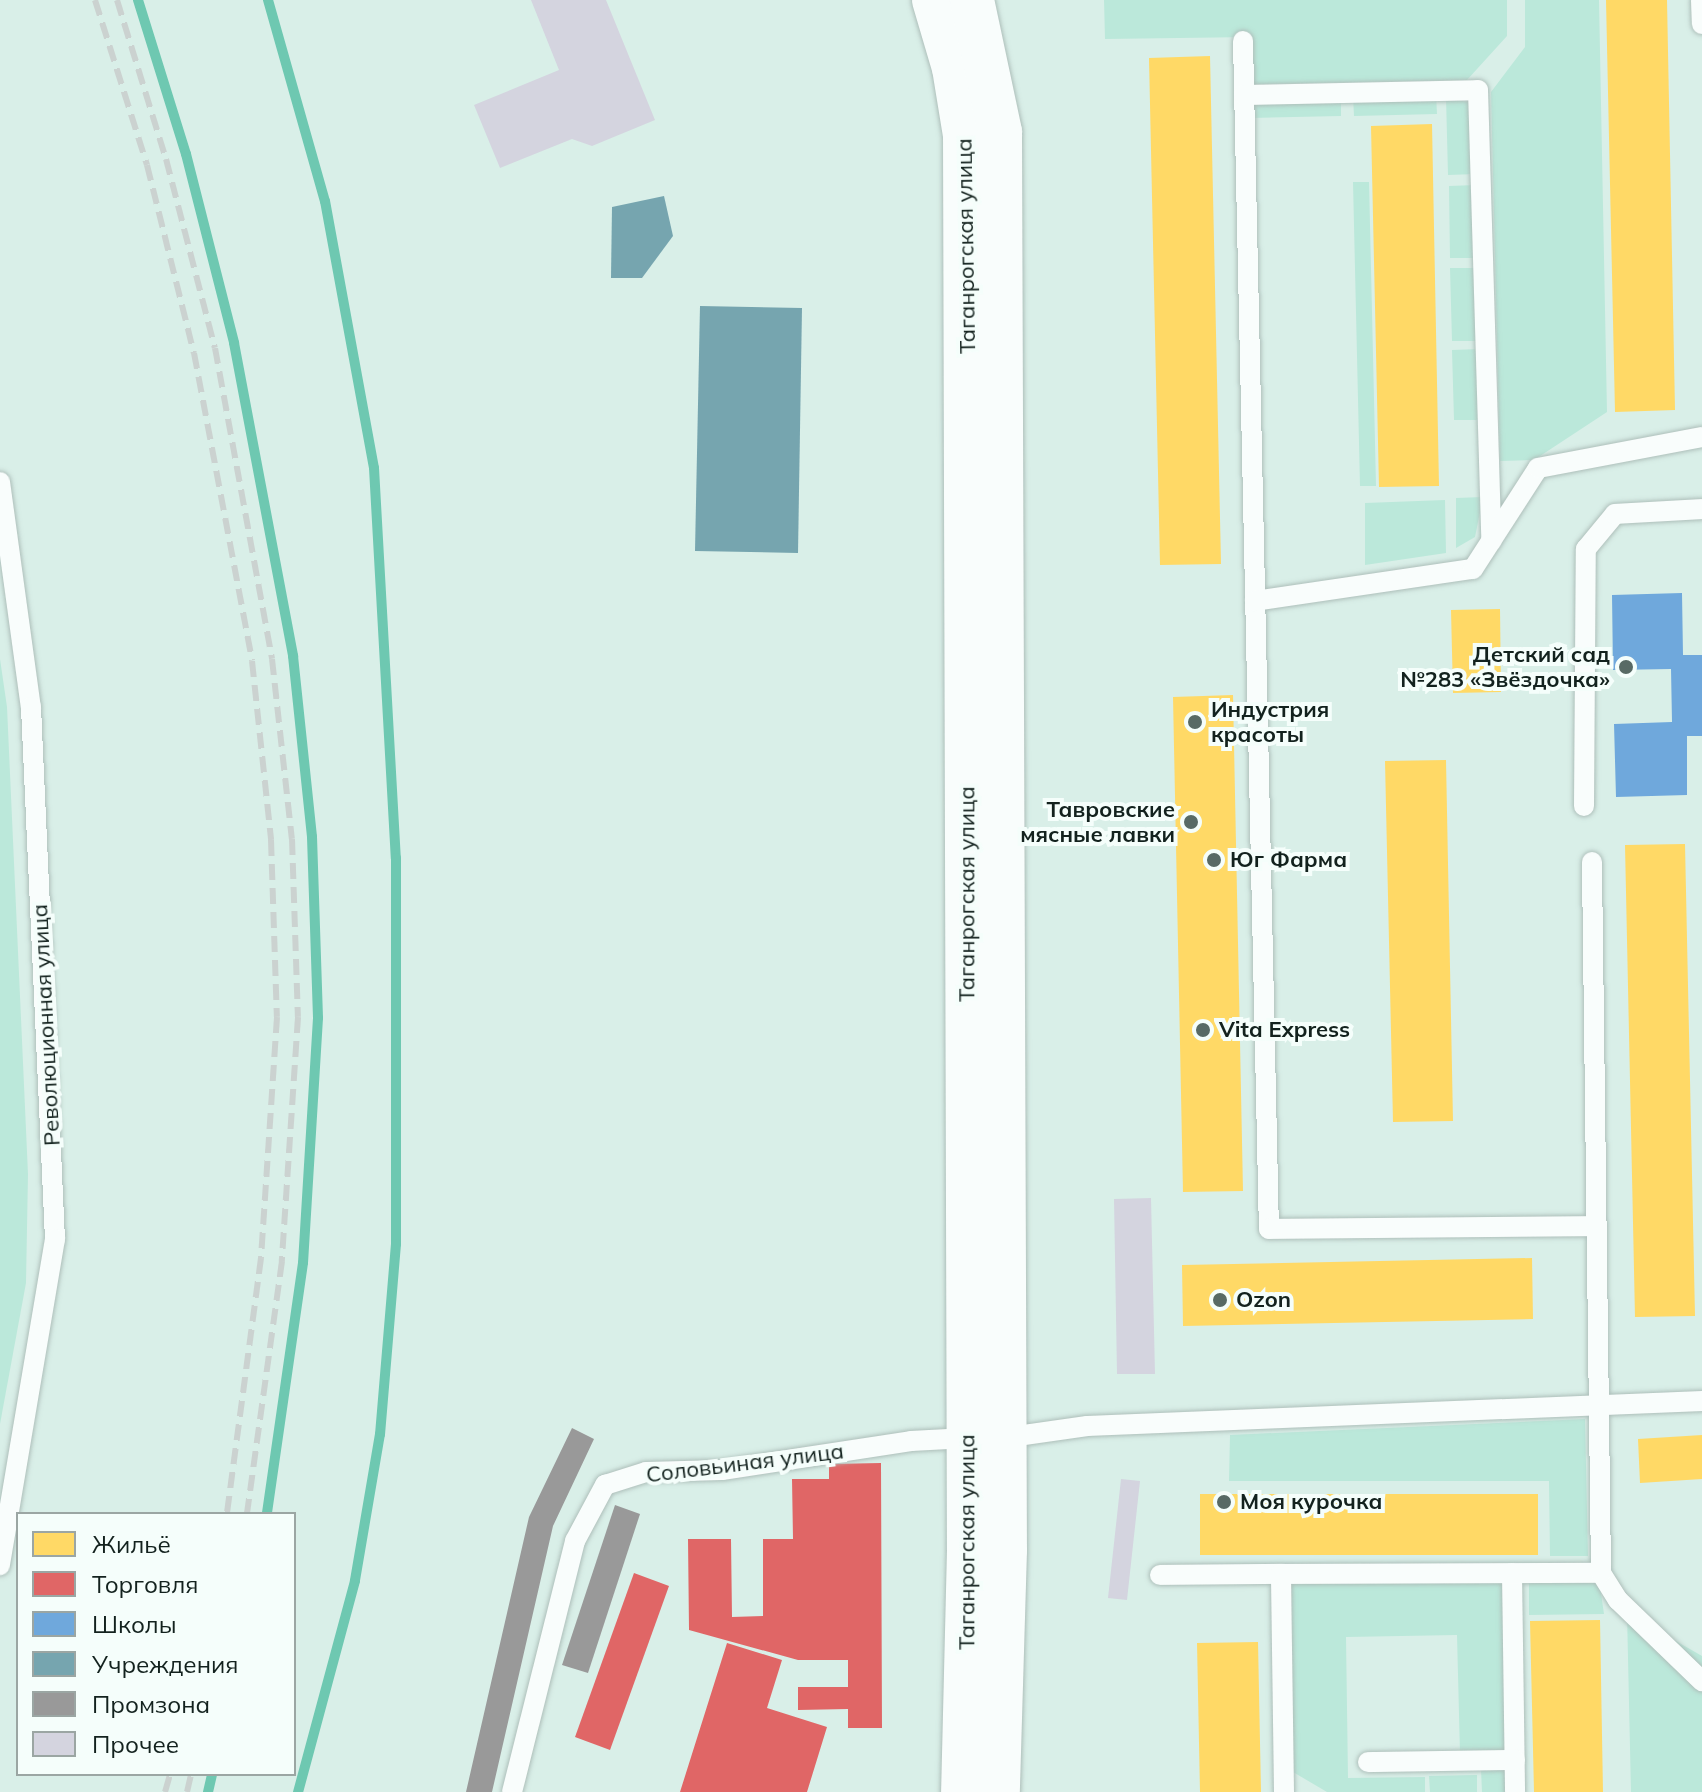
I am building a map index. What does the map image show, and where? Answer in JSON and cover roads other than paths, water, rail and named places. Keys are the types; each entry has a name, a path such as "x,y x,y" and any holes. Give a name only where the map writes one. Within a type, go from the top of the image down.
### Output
{"main road":[{"name":"Таганрогская улица","path":"934,0 954,68 965,135 985,1438 998,1792"},
{"name":"Таганрогская улица","path":"963,1792 985,1438 1000,132 989,60 972,0"}],"lane":[{"path":"1701,0 1702,24"},
{"path":"1243,41 1269,1229 1597,1226"},
{"path":"1244,95 1478,90 1491,541"},
{"path":"1255,601 1473,569 1538,468 1702,437"},
{"name":"Революционная улица","path":"0,482 31,707 55,1239 0,1565"},
{"path":"1584,806 1586,549 1615,514 1702,509"},
{"path":"1592,862 1601,1573 1618,1600 1702,1681"},
{"name":"Соловьиная улица","path":"512,1792 575,1541 605,1485 646,1472 722,1470 911,1441 985,1438 1087,1426 1702,1401"},
{"path":"1512,1573 1515,1792"},
{"path":"1160,1575 1601,1573"},
{"path":"1281,1574 1284,1792"},
{"path":"1368,1762 1515,1760"}],"waterway":[{"path":"138,0 186,154 234,343 293,656 312,837 318,1018 303,1263 267,1512"},
{"path":"268,0 325,201 374,468 396,858 396,1244 380,1434 355,1581 298,1792"},
{"path":"208,1792 212,1776"}],"railway":[{"path":"95,0 147,165 194,353 252,661 271,840 277,1017 261,1258 227,1512"},
{"path":"117,0 166,159 215,348 272,659 292,839 298,1017 282,1261 247,1512"},
{"path":"165,1792 169,1776"},
{"path":"187,1792 191,1776"}],"place":[{"name":"Детский сад №283 «Звёздочка»","path":"1626,667"},
{"name":"Индустрия красоты","path":"1195,722"},
{"name":"Тавровские мясные лавки","path":"1191,822"},
{"name":"Юг Фарма","path":"1214,860"},
{"name":"Vita Express","path":"1203,1030"},
{"name":"Ozon","path":"1220,1300"},
{"name":"Моя курочка","path":"1224,1502"}]}
